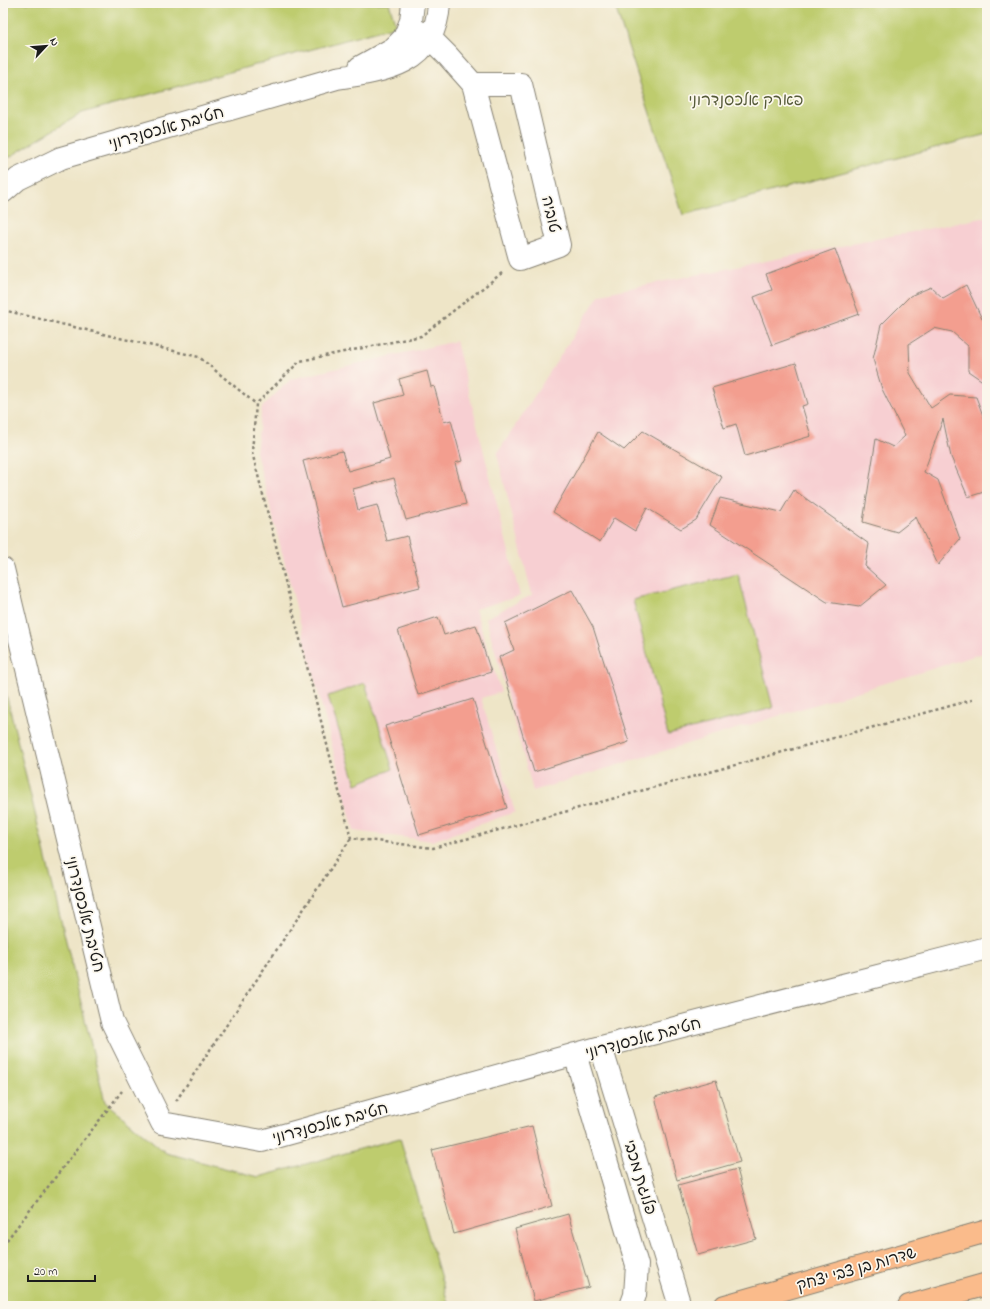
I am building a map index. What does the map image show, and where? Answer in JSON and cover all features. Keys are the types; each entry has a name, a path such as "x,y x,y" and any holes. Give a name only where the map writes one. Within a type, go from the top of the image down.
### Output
{"main road":[{"name":"שדרות בן צבי יצחק","path":"725,1306 987,1231"},
{"path":"909,1306 987,1284"}],"street":[{"name":"חטיבת אלכסנדרוני","path":"337,78 394,48 404,38 411,21 413,3"},
{"name":"חטיבת אלכסנדרוני","path":"3,192 18,179 61,158 337,78 384,70 402,63 420,51 430,38 438,17 439,3"},
{"path":"409,26 430,38 473,84 520,259"},
{"name":"טוביה","path":"473,84 521,84 559,245 520,259"},
{"name":"חטיבת אלכסנדרוני","path":"3,569 112,1022 162,1123 262,1141 601,1047 987,948"},
{"name":"פלוגת מכבי","path":"601,1047 680,1306"},
{"name":"פלוגת מכבי","path":"575,1054 637,1265 635,1294 631,1306"}],"path":[{"path":"162,1123 351,838 252,452 256,404 300,361 421,336 520,259"},
{"path":"3,310 200,357 256,404"},
{"path":"351,838 433,848 972,700"},
{"path":"3,1245 137,1072"}],"shaded area":[{"path":"987,217 987,652 533,791 486,618 532,595 497,454 600,294"},
{"path":"456,341 520,596 475,609 501,692 481,698 515,812 432,841 354,831 256,452 262,407 291,379"}],"green space":[{"path":"3,3 389,3 396,26 82,113 3,161"},
{"name":"פארק אלכסנדרוני","path":"614,3 987,3 987,134 683,215"},
{"path":"738,574 773,708 668,735 633,600"},
{"path":"3,681 105,1102 166,1153 259,1177 400,1138 449,1306 3,1306"},
{"path":"365,683 393,769 356,784 328,696"}],"building":[{"path":"835,249 859,314 772,345 754,297 772,290 766,274"},
{"path":"966,285 982,319 987,320 987,384 968,371 968,346 952,332 934,328 909,344 910,373 931,408 950,395 976,397 987,426 987,491 968,497 951,457 943,419 924,472 938,480 960,539 938,565 916,517 897,532 863,522 876,439 893,447 905,436 882,389 873,359 881,325 910,296 931,287 943,298"},
{"path":"796,363 808,404 802,406 811,436 745,456 736,424 724,428 712,388"},
{"path":"427,371 431,387 434,386 444,422 451,420 462,461 455,463 466,504 406,520 394,478 353,489 358,510 377,505 387,541 407,536 420,587 342,607 303,461 342,451 348,471 390,459 374,403 403,395 399,379"},
{"path":"643,431 722,477 696,520 681,529 647,508 635,531 614,518 600,542 553,512 598,432 624,450"},
{"path":"794,490 869,544 865,566 886,585 859,607 827,602 710,525 720,498 781,512"},
{"path":"572,590 593,627 629,742 534,772 499,657 514,650 505,623"},
{"path":"438,617 444,635 476,625 491,672 418,695 398,630"},
{"path":"473,699 507,808 419,835 385,726"},
{"path":"716,1080 740,1162 677,1180 655,1097"},
{"path":"532,1126 552,1206 454,1234 432,1150"},
{"path":"737,1169 756,1239 698,1255 678,1185"},
{"path":"568,1214 589,1287 534,1301 515,1229"}]}
